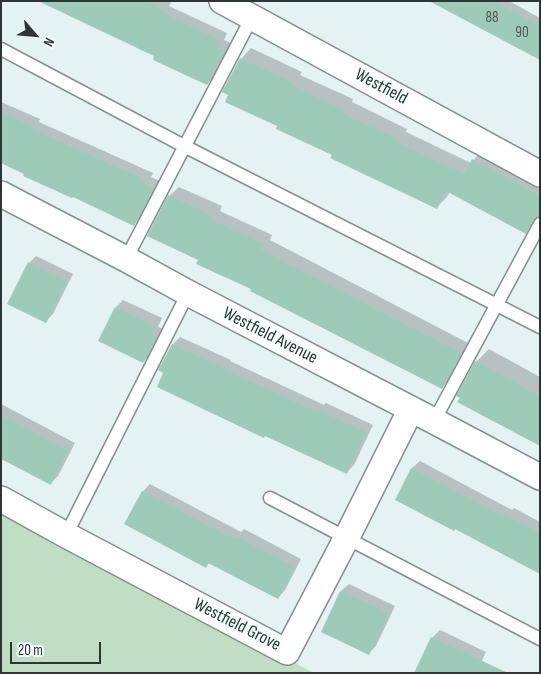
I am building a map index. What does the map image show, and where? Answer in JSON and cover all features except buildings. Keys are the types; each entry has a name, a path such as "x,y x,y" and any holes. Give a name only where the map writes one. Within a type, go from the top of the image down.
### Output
{"street":[{"name":"Westfield","path":"222,1 256,9 540,174"},
{"name":"Westfield Avenue","path":"1,194 540,477"},
{"name":"Westfield Grove","path":"1,499 287,652 347,538 411,409"}],"lane":[{"path":"126,259 256,9"},
{"path":"1,49 184,146 540,327"},
{"path":"434,420 540,224"},
{"path":"66,535 188,293"},
{"path":"270,498 540,639"}],"green space":[{"path":"1,507 314,673 1,673"}]}
